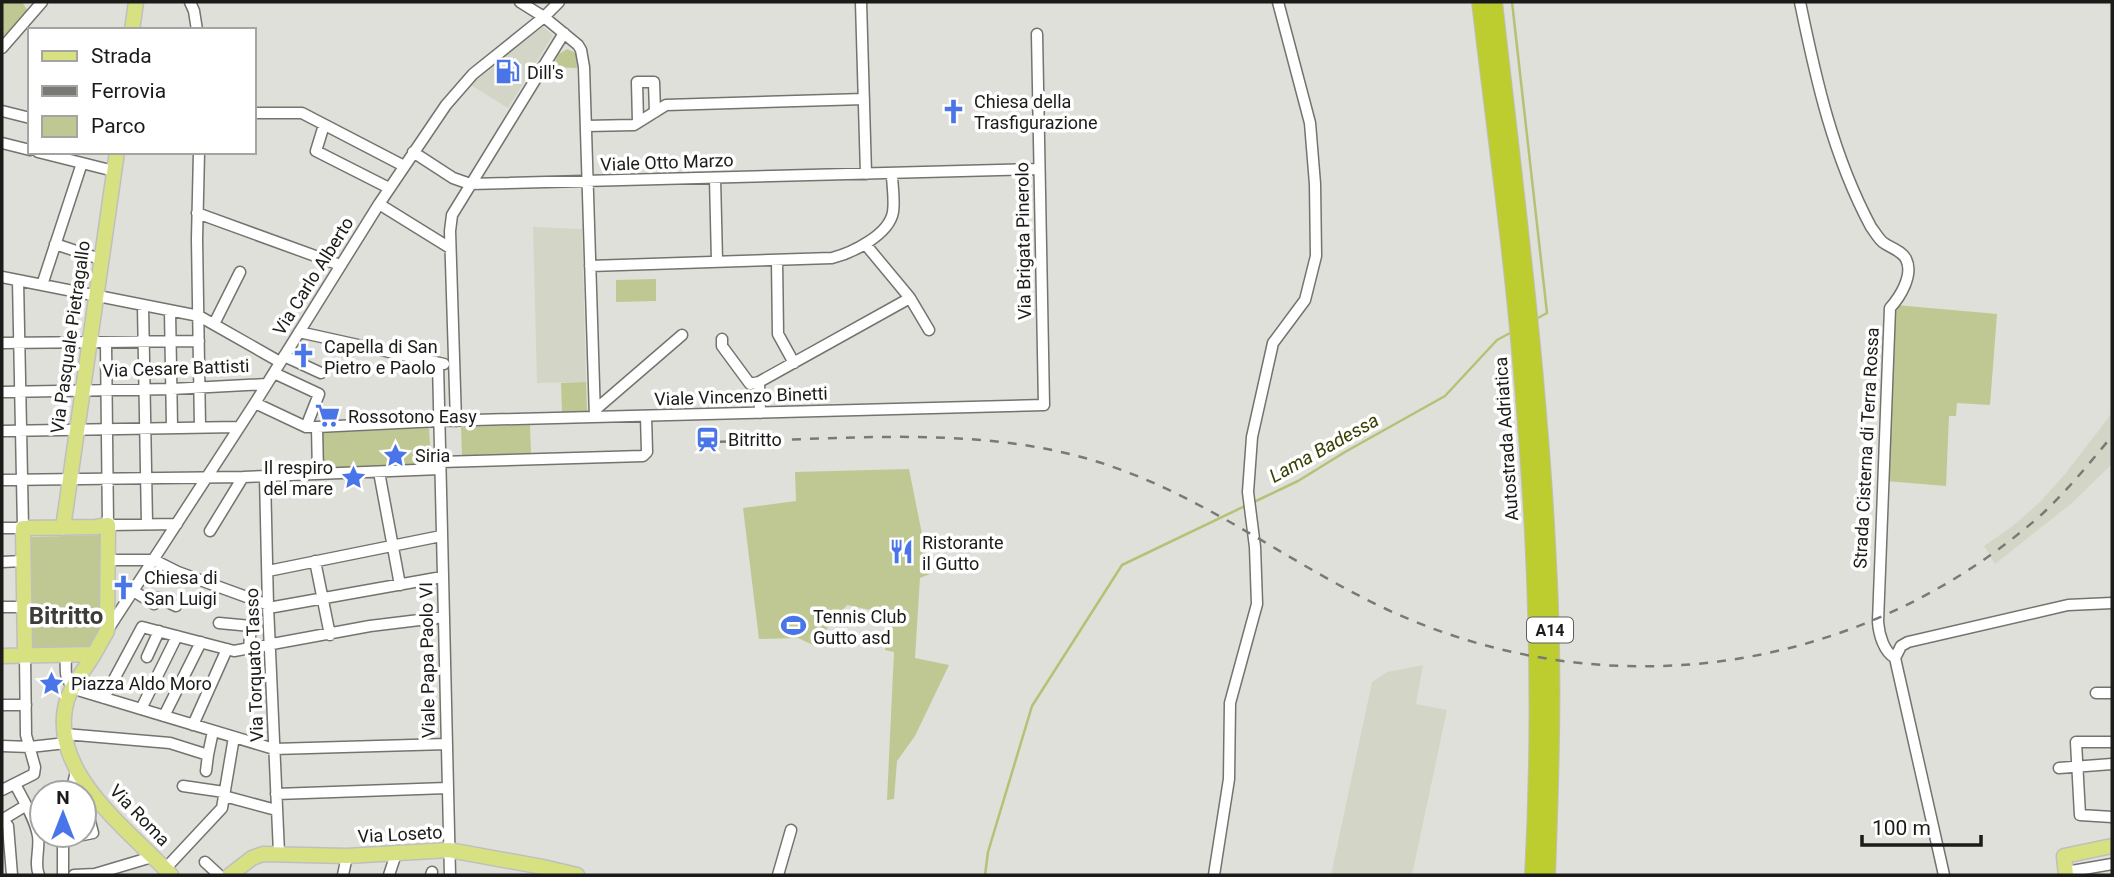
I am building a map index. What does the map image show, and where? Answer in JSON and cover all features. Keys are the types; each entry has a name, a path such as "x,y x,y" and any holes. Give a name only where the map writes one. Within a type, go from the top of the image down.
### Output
{"highway":[{"name":"Autostrada Adriatica","path":"1480,2 1522,310"},
{"name":"Autostrada Adriatica","path":"1494,2 1550,622 1547,875"},
{"name":"Autostrada Adriatica","path":"1530,385 1537,673 1533,875"}],"main road":[{"path":"132,28 135,2"},
{"name":"Via Pasquale Pietragallo","path":"63,528 117,154"},
{"path":"25,655 23,528 108,525 107,631 66,703 65,739 74,779"},
{"path":"2,656 94,654"},
{"name":"Via Roma","path":"98,805 168,872"},
{"path":"2066,873 2065,855 2112,846"},
{"name":"Via Loseto","path":"238,873 252,858 279,853 346,856 397,851 455,851 540,871 577,875"}],"street":[{"path":"2,48 42,2"},
{"path":"190,2 197,28"},
{"path":"520,2 544,17 581,50 595,414"},
{"name":"Via Carlo Alberto","path":"107,631 135,592 389,188 446,105 473,74 559,2"},
{"path":"861,2 866,174"},
{"path":"1214,875 1230,772 1230,703 1257,604 1255,547 1248,492 1252,436 1273,343 1308,294 1316,256 1316,197 1310,123 1278,2"},
{"name":"Strada Cisterna di Terra Rossa","path":"1800,2 1816,84 1833,139 1872,227 1882,242 1898,251 1906,260 1904,287 1890,308 1877,599 1880,636 1891,656 1895,658 1944,875"},
{"path":"456,421 450,248 453,215 564,33"},
{"name":"Via Brigata Pinerolo","path":"1037,34 1044,405"},
{"path":"638,122 637,82 654,82 655,112"},
{"path":"586,126 634,125 666,105 864,99"},
{"path":"2,111 28,118"},
{"path":"256,113 302,113 404,166"},
{"path":"324,125 317,151 389,188"},
{"path":"2,143 28,150"},
{"path":"413,152 453,178 470,184"},
{"path":"46,154 114,171"},
{"path":"199,154 197,213 201,427"},
{"path":"42,285 82,163"},
{"name":"Viale Otto Marzo","path":"470,184 1039,169"},
{"path":"590,266 832,258 849,254 866,244 892,217 892,173"},
{"path":"715,178 717,261"},
{"path":"379,204 450,248"},
{"path":"197,213 340,265"},
{"path":"55,244 100,258"},
{"path":"866,244 910,298 929,330"},
{"path":"777,260 778,334 794,363"},
{"path":"214,324 240,272"},
{"path":"2,277 199,316 282,359 321,373"},
{"path":"2,528 23,528 18,280"},
{"path":"722,339 722,346 750,384 759,382 910,298"},
{"path":"143,306 147,524"},
{"path":"170,311 172,426"},
{"path":"299,332 454,366"},
{"path":"595,414 682,335"},
{"path":"2,343 200,341"},
{"path":"106,344 108,525 177,524"},
{"name":"Viale Papa Paolo VI","path":"438,363 447,788 455,851 450,870"},
{"path":"274,373 319,394 312,427 318,474"},
{"path":"759,382 760,413"},
{"name":"Via Cesare Battisti","path":"2,392 144,390 267,384"},
{"path":"255,403 312,427"},
{"name":"Viale Vincenzo Binetti","path":"312,427 595,414 646,416 1044,405"},
{"path":"2,480 207,478 379,472 440,466 643,456 647,452 646,416"},
{"path":"2,431 144,429 172,426 238,427"},
{"path":"379,472 401,585"},
{"name":"Via Torquato Tasso","path":"265,476 279,853"},
{"path":"210,531 243,477"},
{"path":"268,570 441,536"},
{"path":"108,560 154,560 178,572 274,607 443,577"},
{"path":"2,562 23,561"},
{"path":"315,561 330,635"},
{"path":"135,592 154,604 159,598 176,606"},
{"path":"1895,658 1901,646 1908,642 2068,605 2112,603"},
{"path":"2,607 24,607"},
{"path":"104,698 142,627 234,651 370,626 444,617"},
{"path":"219,623 251,626 249,648"},
{"path":"147,657 159,631"},
{"path":"141,709 177,636"},
{"path":"164,716 201,642"},
{"path":"193,724 227,649"},
{"path":"66,654 66,679 74,687 274,749 447,744"},
{"path":"2,790 34,774 35,767 26,735 25,655"},
{"path":"2096,693 2112,692"},
{"path":"2,705 26,705"},
{"path":"206,771 213,731"},
{"path":"168,872 222,808 234,737"},
{"path":"2,746 30,747 65,739 170,743 208,755"},
{"path":"2112,742 2076,742 2080,815 2112,817"},
{"path":"2059,768 2112,764"},
{"path":"15,784 38,834 39,875"},
{"path":"183,786 224,794 276,810"},
{"path":"276,794 447,788"},
{"path":"8,869 8,826 3,820 26,806"},
{"path":"778,875 791,830"},
{"path":"63,849 63,875"},
{"path":"389,875 397,851"},
{"path":"343,875 346,856"},
{"path":"74,875 128,870 152,857"},
{"path":"205,862 219,875"},
{"path":"2066,873 2112,864"}],"shaded area":[{"name":"Dill's","path":"542,26 553,35 508,108 469,84"},
{"path":"533,227 582,229 586,382 537,383"},
{"path":"2112,413 2112,464 2072,503 1995,564 1984,546 2040,502"},
{"path":"1423,665 1416,704 1447,710 1412,875 1331,875 1372,682 1387,672"}],"green space":[{"path":"2,2 22,2 28,11 2,41"},
{"path":"567,49 576,53 577,68 552,67 559,54"},
{"path":"656,279 656,301 616,302 616,280"},
{"path":"1896,305 1997,314 1990,405 1957,403 1956,416 1949,416 1946,486 1886,481"},
{"path":"586,382 587,411 562,412 561,383"},
{"path":"530,425 531,453 462,456 461,427"},
{"path":"429,428 431,464 323,468 322,433"},
{"name":"Tennis Club Gutto asd","path":"909,469 930,574 920,578 915,658 949,665 915,736 897,761 894,799 887,800 894,652 885,650 889,614 847,605 813,645 798,638 759,639 743,508 796,501 795,472"},
{"path":"101,535 102,633 96,643 88,648 32,649 31,537"}],"waterway":[{"name":"Lama Badessa","path":"1512,2 1547,313 1536,319"},
{"name":"Lama Badessa","path":"1254,502 1298,481 1445,396 1497,340 1512,332"},
{"name":"Lama Badessa","path":"985,875 988,852 1032,706 1122,565 1245,506"}],"railway":[{"path":"702,442 944,438 992,441 1085,458 1165,488 1348,590 1386,609 1470,641 1555,660 1641,666 1727,660 1811,642 1892,612 1969,570 2040,516 2112,436"}],"place":[{"name":"Dill's","path":"507,72"},
{"name":"Chiesa della Trasfigurazione","path":"954,111"},
{"name":"Capella di San Pietro e Paolo","path":"304,356"},
{"name":"Rossotono Easy","path":"328,416"},
{"name":"Bitritto","path":"708,439"},
{"name":"Siria","path":"395,455"},
{"name":"Il respiro del mare","path":"353,477"},
{"name":"Ristorante il Gutto","path":"902,552"},
{"name":"Chiesa di San Luigi","path":"124,587"},
{"name":"Tennis Club Gutto asd","path":"793,626"},
{"name":"Piazza Aldo Moro","path":"51,683"}],"district":[{"name":"Bitritto","path":"66,616"}]}
